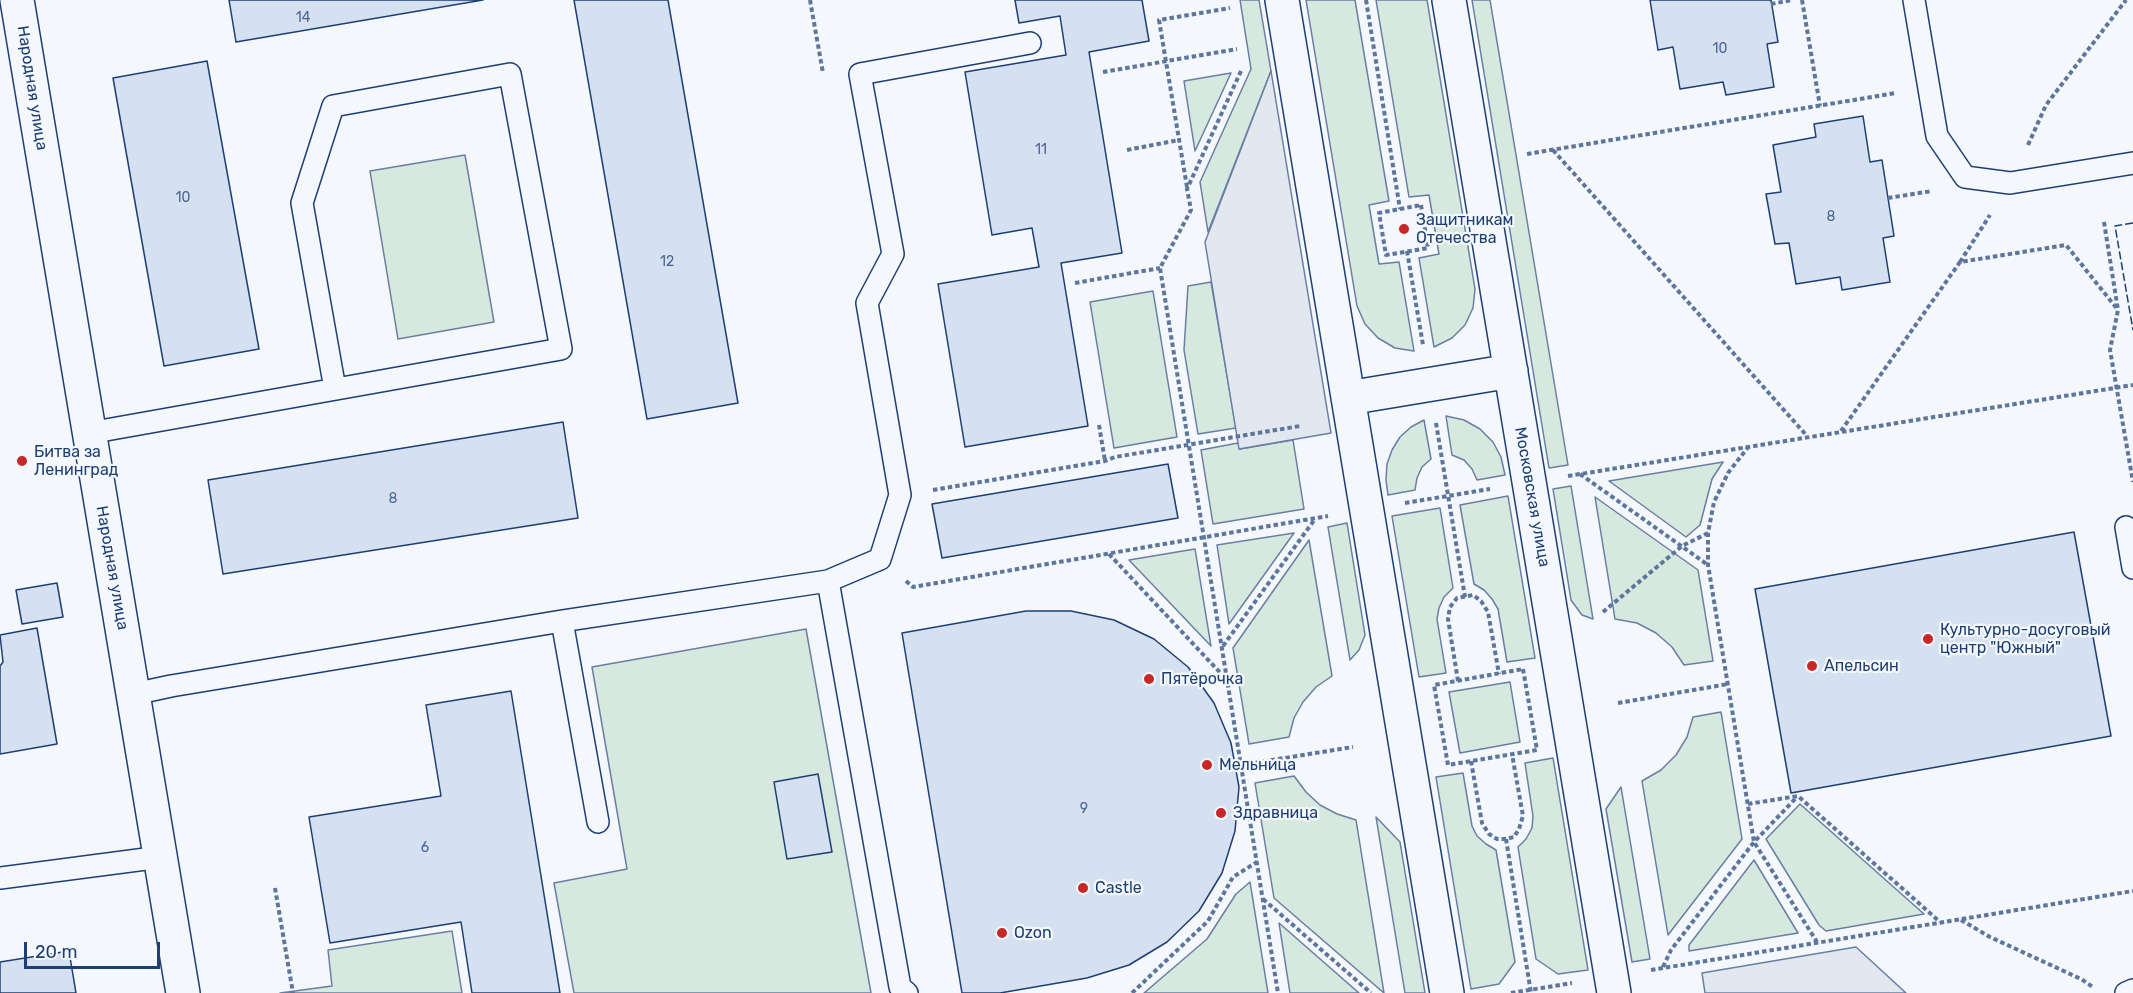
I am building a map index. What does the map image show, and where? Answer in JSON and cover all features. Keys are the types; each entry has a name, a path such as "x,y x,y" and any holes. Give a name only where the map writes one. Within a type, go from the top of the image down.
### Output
{"street":[{"name":"Народная улица","path":"17,0 183,993"},
{"path":"1282,0 1447,993"},
{"name":"Московская улица","path":"1449,0 1614,993"},
{"path":"1348,398 1511,371"}],"lane":[{"path":"1914,0 1937,136 1965,177 2010,183 2133,163"},
{"path":"134,694 562,621 828,581 880,559 900,495 867,303 893,254 860,74 1030,43"},
{"path":"89,432 335,389 561,349 510,74 333,106 302,203 335,389"},
{"path":"2126,527 2133,568"},
{"path":"828,581 900,987 907,993"},
{"path":"562,621 598,822"},
{"path":"0,878 161,857"},
{"path":"2126,993 2133,990"}],"path":[{"path":"810,0 824,81 860,74"},
{"path":"1366,0 1400,209"},
{"path":"1772,4 1792,0"},
{"path":"1802,0 1820,106"},
{"path":"1840,432 1960,262 2010,183 2046,105 2126,0"},
{"path":"1230,8 1159,20 1191,210 1160,268 1278,993"},
{"path":"1103,72 1237,49"},
{"path":"1187,189 1241,71"},
{"path":"1527,154 1929,88"},
{"path":"1127,150 1179,140"},
{"path":"1553,150 1808,437"},
{"path":"1888,198 1936,190 1965,177"},
{"path":"1421,206 1428,248 1407,251 1386,255 1379,213 1421,206"},
{"path":"2104,222 2118,310 2110,350 2133,482"},
{"path":"1960,262 2066,245 2118,310"},
{"path":"1407,251 1424,349"},
{"path":"1076,283 1160,268"},
{"path":"1560,477 2133,385"},
{"path":"1435,418 1465,597"},
{"path":"1099,425 1105,461"},
{"path":"900,495 1105,461 1115,456 1300,426"},
{"path":"1749,446 1728,473 1714,502 1707,533 1708,566 1754,842 1817,942"},
{"path":"1580,474 1708,566"},
{"path":"1402,504 1498,487"},
{"path":"880,559 913,587 1336,514"},
{"path":"1222,647 1315,518"},
{"path":"1603,612 1682,546 1707,533"},
{"path":"1108,554 1227,680"},
{"path":"1458,681 1448,619 1450,607 1457,598 1473,595 1481,601 1488,612 1499,674"},
{"path":"1523,669 1537,750 1448,765 1434,685 1458,681 1523,669"},
{"path":"1618,703 1728,684"},
{"path":"1241,765 1353,747"},
{"path":"1472,761 1482,823 1489,834 1497,839 1506,839 1514,837 1520,829 1523,816 1512,754"},
{"path":"1748,804 1798,796"},
{"path":"1798,796 1754,842 1671,950 1662,968 2133,891"},
{"path":"1798,796 1941,923"},
{"path":"1506,839 1531,991"},
{"path":"1132,993 1208,921 1233,877 1257,862"},
{"path":"275,888 293,993"},
{"path":"1263,898 1371,993"},
{"path":"1961,919 1990,937 2095,988"},
{"path":"1511,993 1580,982"}],"shaded area":[{"path":"1240,0 1259,0 1271,71 1208,232 1200,182 1251,69"},
{"path":"1306,0 1355,0 1389,201 1369,205 1379,264 1399,262 1414,351 1395,348 1378,338 1365,324 1357,306"},
{"path":"1376,0 1427,0 1475,289 1473,308 1465,325 1452,338 1434,347 1419,258 1439,254 1429,195 1409,197"},
{"path":"1472,0 1490,0 1568,465 1549,468"},
{"path":"1271,71 1331,433 1239,449 1205,242"},
{"path":"1231,73 1195,151 1184,81"},
{"path":"465,155 494,322 398,339 370,171"},
{"path":"1211,282 1236,428 1198,434 1184,350 1188,286"},
{"path":"1153,291 1177,437 1114,448 1090,302"},
{"path":"1446,416 1464,420 1480,429 1493,442 1501,457 1505,475 1477,480 1472,469 1464,460 1452,455"},
{"path":"1424,420 1431,459 1422,467 1415,490 1388,495 1387,464 1392,450 1400,437 1411,427"},
{"path":"1293,440 1304,509 1213,524 1201,450 1238,443 1240,449"},
{"path":"1723,462 1712,479 1700,525 1686,537 1609,481"},
{"path":"1571,486 1593,619 1582,615 1571,600 1553,489"},
{"path":"1508,496 1535,658 1507,662 1498,609 1484,590 1474,584 1460,505"},
{"path":"1595,497 1698,570 1713,661 1684,665 1672,647 1656,633 1637,623 1615,619"},
{"path":"1440,508 1453,588 1444,597 1437,619 1446,673 1419,677 1392,516"},
{"path":"1347,523 1365,635 1359,650 1350,660 1328,527"},
{"path":"1294,533 1229,624 1217,545"},
{"path":"1309,540 1332,676 1316,687 1303,702 1294,718 1289,737 1249,744 1233,648"},
{"path":"1195,549 1211,646 1129,560"},
{"path":"806,629 871,993 574,993 554,883 627,869 592,667"},
{"path":"1510,682 1520,742 1460,753 1449,692"},
{"path":"1721,712 1742,839 1668,935 1642,781 1661,770 1676,755 1687,737 1693,717"},
{"path":"1553,758 1588,970 1558,974 1536,959 1518,847 1532,828 1533,816 1525,763"},
{"path":"1463,773 1472,826 1477,836 1496,850 1515,962 1499,984 1471,989 1436,777"},
{"path":"1294,776 1320,805 1356,820 1384,993 1274,898 1255,783"},
{"path":"1621,787 1650,959 1632,962 1606,809"},
{"path":"1800,804 1924,914 1826,931 1819,925 1766,839"},
{"path":"1376,817 1400,842 1425,993 1405,993"},
{"path":"1754,860 1798,933 1689,951 1689,945"},
{"path":"1250,882 1268,993 1144,993 1207,939 1236,894"},
{"path":"1279,923 1359,993 1290,993"},
{"path":"452,931 462,993 280,993 332,986 328,950"},
{"path":"1856,947 1906,993 1705,993 1702,973"}],"building":[{"path":"229,0 483,0 236,42"},
{"path":"574,0 668,0 738,403 647,419"},
{"path":"1015,0 1142,0 1149,41 1089,52 1122,253 1061,263 1088,426 965,447 938,284 1039,267 1032,228 992,235 965,72 1066,55 1060,16 1019,23"},
{"path":"1650,0 1771,0 1778,42 1767,44 1774,87 1726,95 1723,82 1680,89 1673,47 1658,50"},
{"path":"207,61 259,349 164,366 113,78"},
{"path":"1863,116 1870,162 1882,160 1894,236 1883,238 1890,282 1842,290 1840,277 1796,284 1789,243 1775,244 1766,194 1781,192 1773,145 1816,137 1814,124"},
{"path":"563,422 578,518 223,574 208,480"},
{"path":"1168,464 1178,518 942,558 932,504"},
{"name":"Культурно-досуговый центр \"Южный\"","path":"2074,532 2111,736 1791,793 1755,589"},
{"path":"57,583 63,617 22,624 16,590"},
{"path":"1026,611 1071,611 1114,620 1154,639 1188,667 1214,703 1231,743 1239,787 1235,831 1222,873 1199,911 1167,942 1129,965 1087,978 1000,993 962,993 902,633"},
{"path":"37,628 57,744 0,754 0,666 3,662 0,635"},
{"path":"511,691 560,993 472,993 461,922 330,943 309,817 441,796 426,705"},
{"path":"818,774 832,852 787,859 774,782"},
{"path":"69,951 76,993 0,993 0,962"}],"fence":[{"path":"2133,223 2115,226 2133,330"}],"place":[{"name":"Защитникам Отечества","path":"1404,229"},
{"name":"Битва за Ленинград","path":"22,461"},
{"name":"Культурно-досуговый центр \"Южный\"","path":"1928,639"},
{"name":"Апельсин","path":"1812,666"},
{"name":"Пятёрочка","path":"1149,679"},
{"name":"Мельница","path":"1207,765"},
{"name":"Здравница","path":"1221,813"},
{"name":"Castle","path":"1083,888"},
{"name":"Ozon","path":"1002,933"}]}
